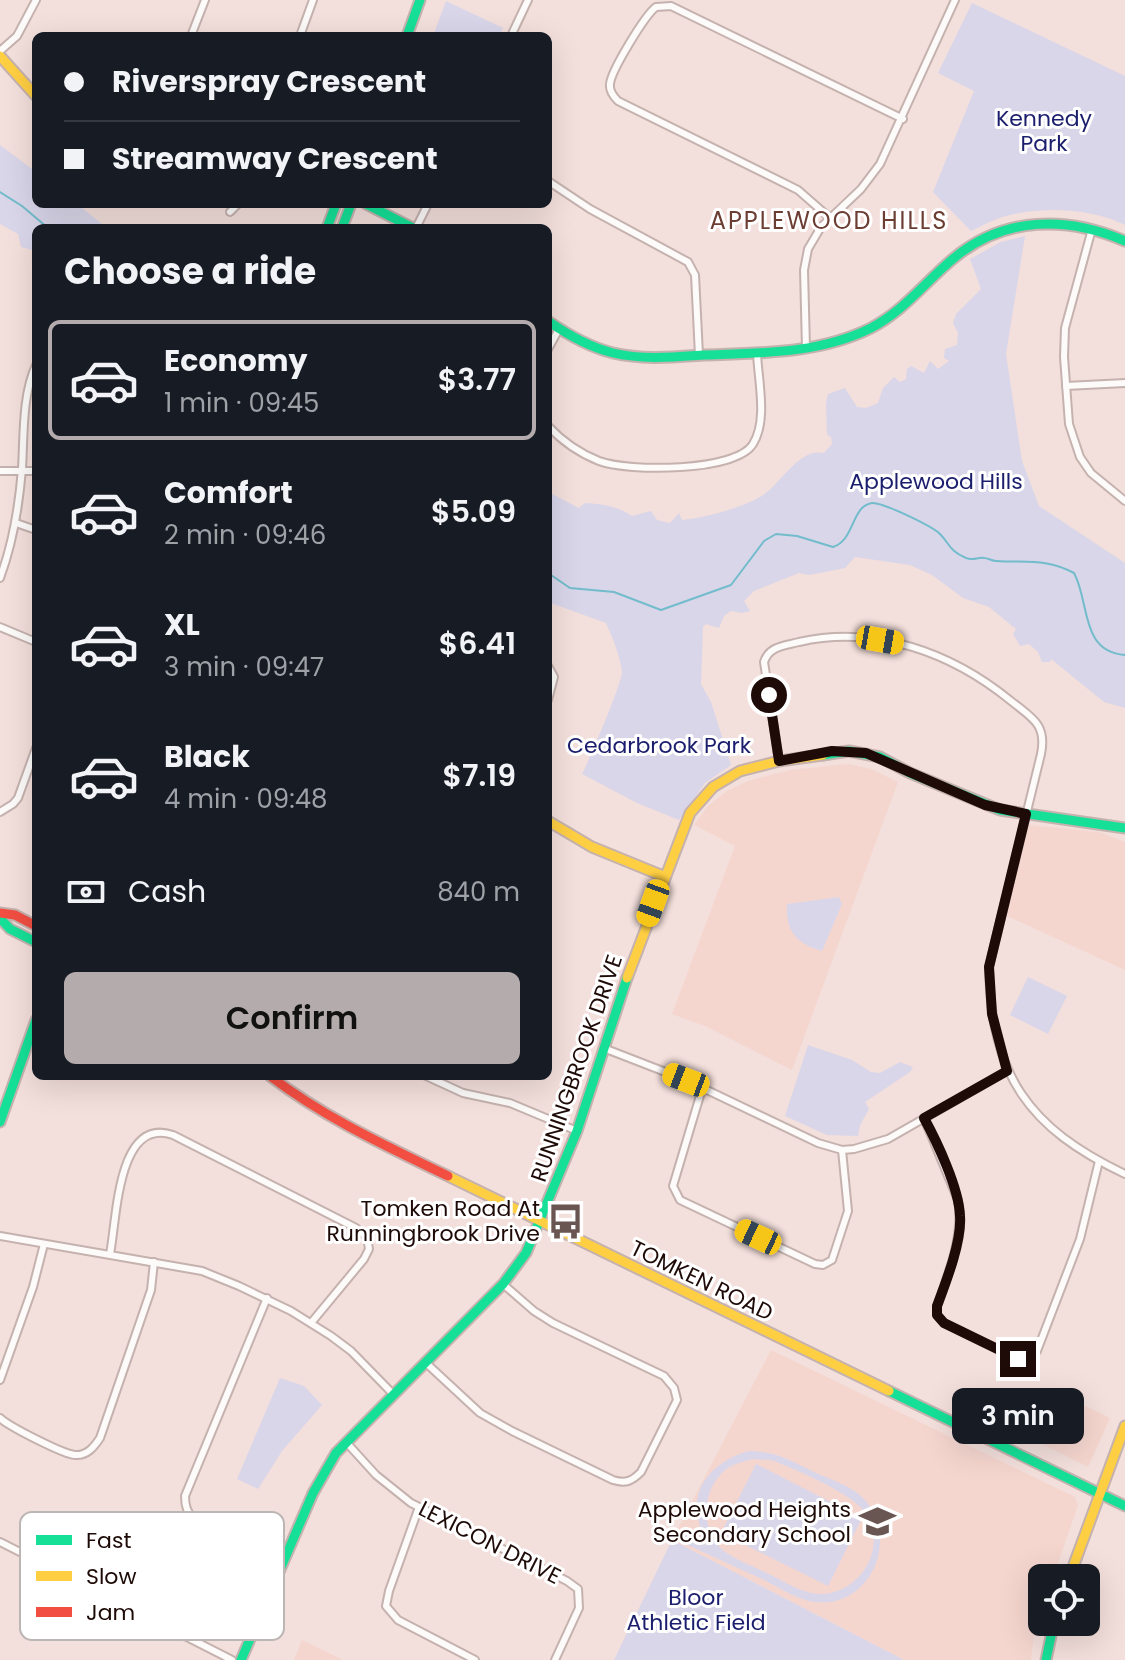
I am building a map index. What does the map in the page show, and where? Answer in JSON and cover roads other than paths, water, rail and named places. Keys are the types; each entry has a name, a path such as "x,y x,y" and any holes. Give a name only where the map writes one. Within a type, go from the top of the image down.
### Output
{"street":[{"path":"32,91 0,53 17,36 36,0"},
{"path":"193,32 205,0"},
{"path":"301,32 313,0"},
{"path":"408,32 420,0"},
{"path":"513,32 528,0"},
{"path":"806,348 805,259 813,238 873,175 888,151 955,0"},
{"path":"830,218 798,190 737,157 618,101 611,91 611,80 642,22 656,7 671,6 903,119"},
{"path":"552,184 590,209 688,262 695,275 699,355"},
{"path":"230,212 234,208"},
{"path":"374,208 406,224"},
{"path":"552,324 580,341 614,353 649,357 806,348 847,338 883,321 903,307 957,255 1018,224 1045,222 1092,229 1125,241"},
{"path":"1092,229 1069,304 1065,328 1069,424 1080,457 1098,481 1125,501"},
{"path":"552,342 559,329"},
{"path":"552,430 561,440 601,462 667,467 731,460 743,455 756,440 760,426 757,352"},
{"path":"0,578 16,523 32,374"},
{"path":"1066,386 1125,383"},
{"path":"0,471 32,471"},
{"path":"16,523 32,529"},
{"path":"0,627 32,640"},
{"path":"779,761 765,657 769,651 805,641 856,637 907,645 968,671 1038,724 1044,742 989,967 992,1014 1007,1071 1024,1100 1071,1144 1125,1174"},
{"name":"RUNNINGBROOK DRIVE","path":"284,1563 318,1479 346,1442 503,1284 526,1253 577,1131 663,876 690,813 700,800 729,777 779,761 832,751 866,753 985,805 1125,828"},
{"path":"0,812 18,798 32,759"},
{"path":"552,823 592,847 663,876"},
{"path":"0,916 15,915 32,924"},
{"path":"0,916 10,929 32,940"},
{"path":"0,1122 32,1031"},
{"path":"606,1049 686,1080 818,1143 842,1150 877,1144 1007,1071"},
{"name":"TOMKEN ROAD","path":"275,1080 332,1119 1125,1506"},
{"path":"441,1080 482,1099 510,1103 577,1131"},
{"path":"702,1089 673,1186 675,1195 815,1264 823,1265 832,1260 848,1211 842,1150"},
{"path":"924,1118 953,1188 960,1215 958,1237 937,1315 944,1323 1018,1359 1030,1358 1037,1351 1080,1239 1099,1161"},
{"path":"110,1254 122,1178 134,1147 140,1137 161,1131 356,1228 367,1237 369,1249 364,1259 311,1323"},
{"path":"0,1236 202,1271 267,1298 311,1323 351,1351 392,1393"},
{"path":"0,1380 33,1287 44,1244"},
{"path":"0,1418 60,1450 76,1456 89,1452 100,1438 151,1290 154,1262"},
{"path":"425,1362 480,1413 613,1480 623,1483 632,1481 641,1472 677,1400 674,1388 664,1376 544,1317 503,1284"},
{"path":"187,1512 185,1496 267,1298"},
{"path":"1074,1564 1125,1426"},
{"name":"LEXICON DRIVE","path":"346,1442 395,1491 419,1507 578,1589 579,1608 555,1660"},
{"path":"419,1507 386,1606 398,1620 475,1660"},
{"path":"0,1542 20,1552"},
{"path":"1046,1660 1051,1636"},
{"path":"193,1640 232,1660"},
{"name":"RUNNINGBROOK DRIVE","path":"241,1660 250,1640"}],"waterway":[{"path":"0,192 43,224"},
{"path":"552,576 570,588 614,592 661,610 731,585 764,541 776,534 797,536 833,547 845,538 860,510 872,503 907,515 935,530 953,550 966,558 1045,563 1074,573 1093,635 1100,645 1111,652 1125,655"}],"place":[{"name":"Tomken Road At Runningbrook Drive","path":"566,1221"},
{"name":"Applewood Heights Secondary School","path":"877,1522"}],"district":[{"name":"APPLEWOOD HILLS","path":"829,221"}],"park label":[{"name":"Kennedy Park","path":"1044,130"},
{"name":"Applewood Hills","path":"936,481"},
{"name":"Cedarbrook Park","path":"659,745"},
{"name":"Bloor Athletic Field","path":"696,1610"}]}
